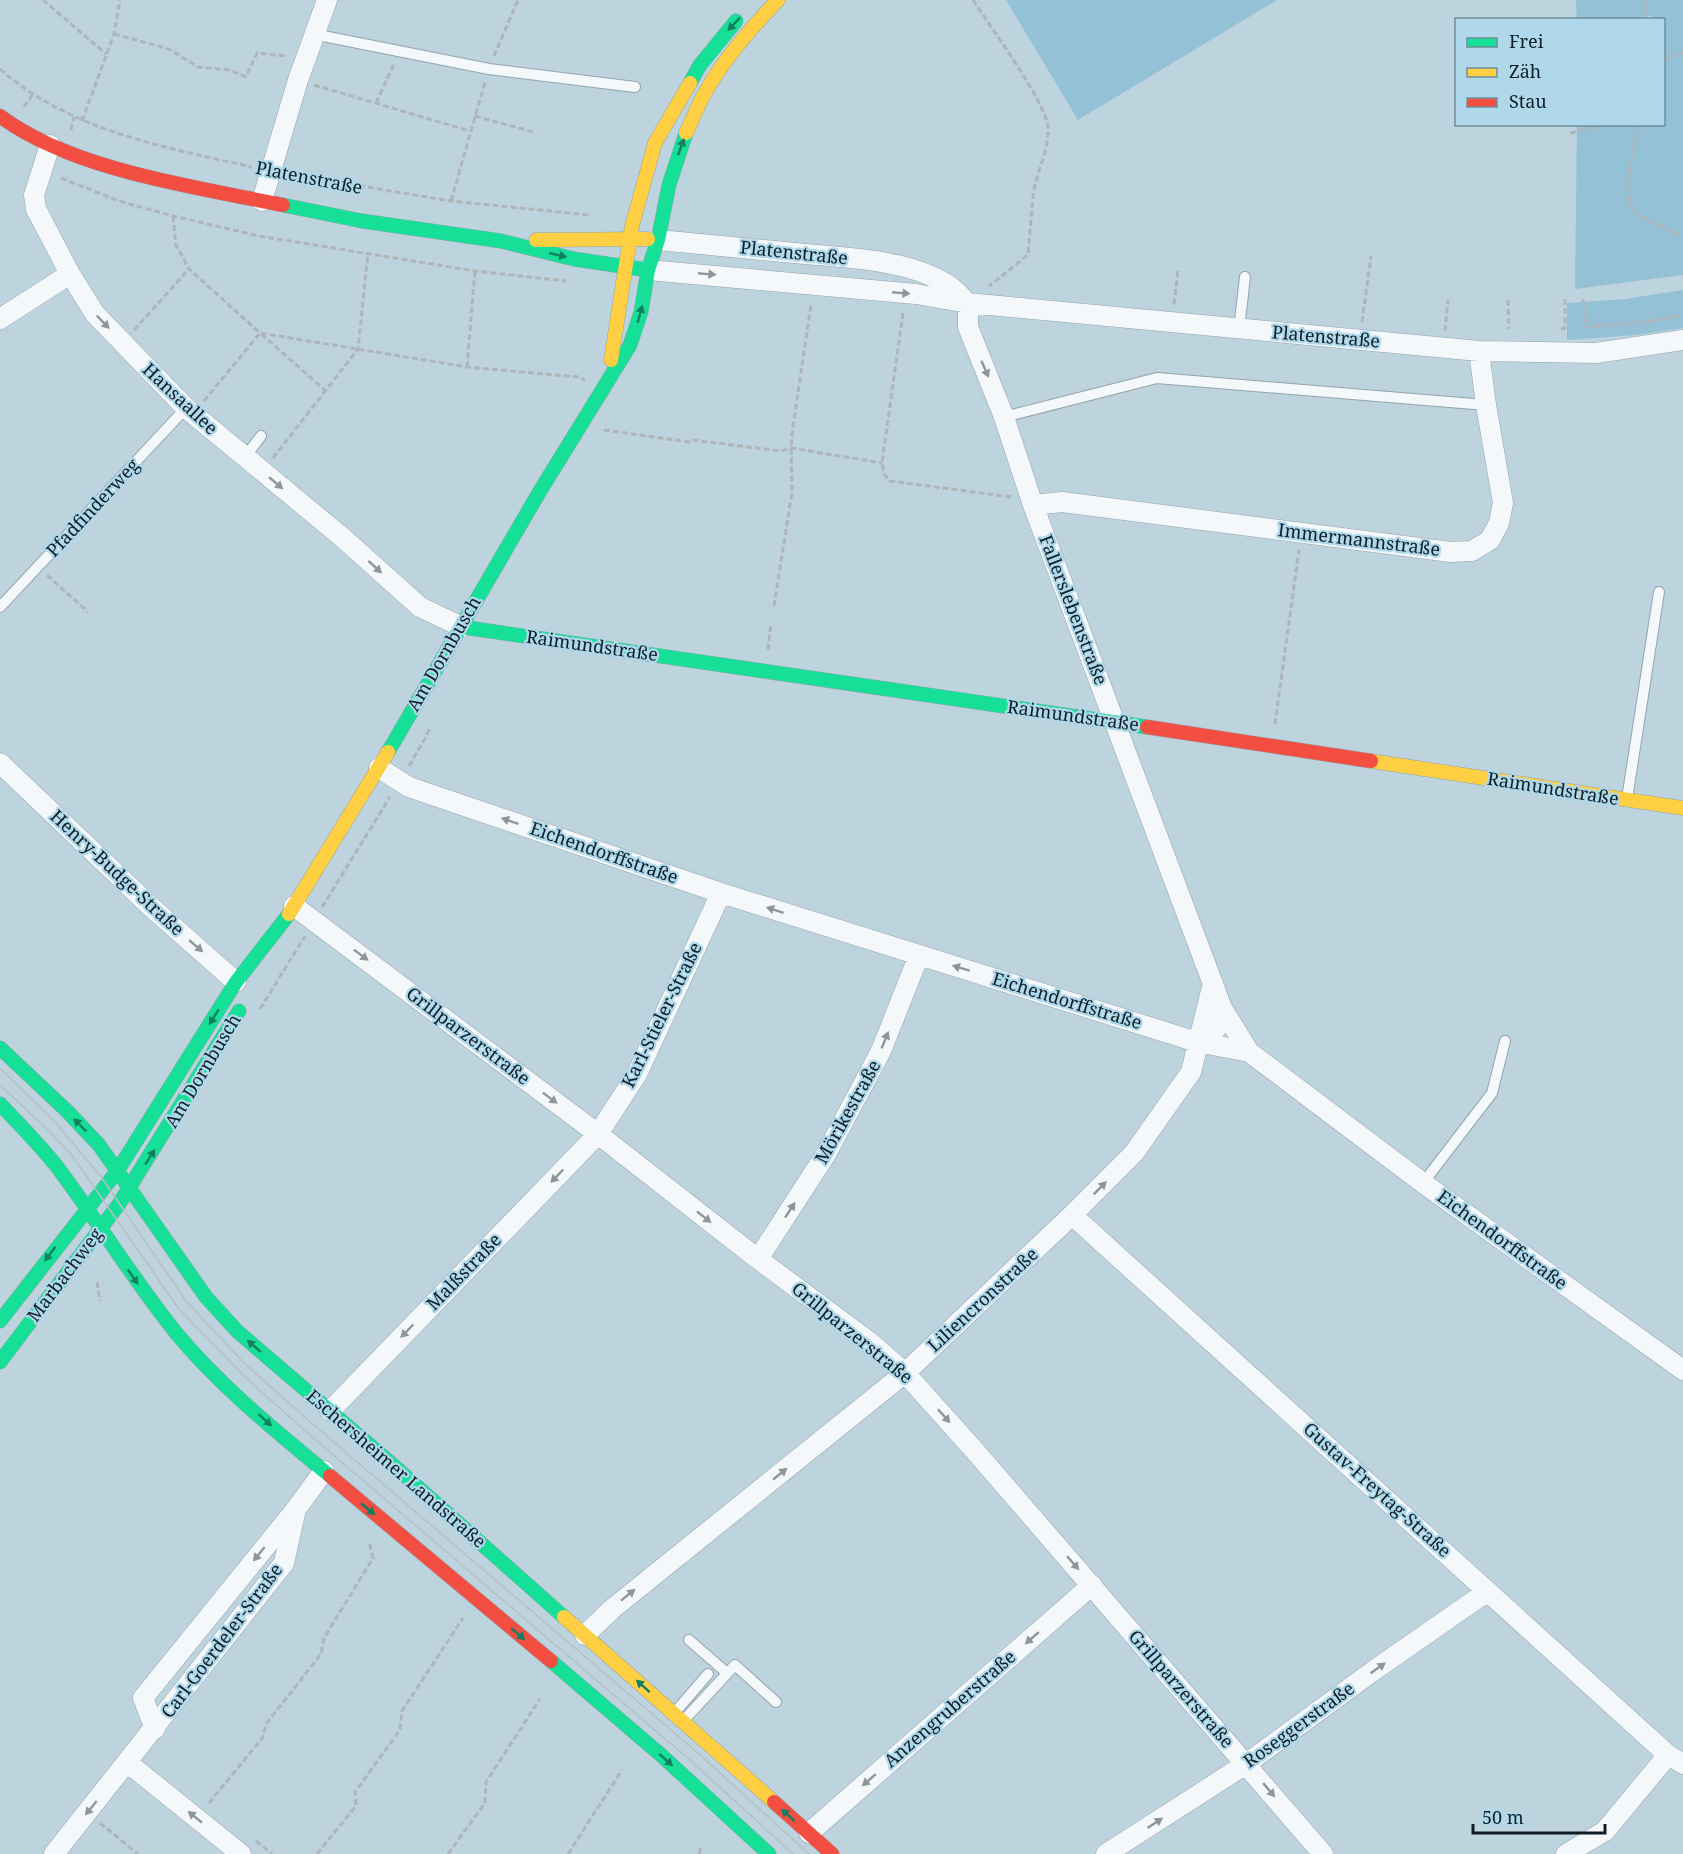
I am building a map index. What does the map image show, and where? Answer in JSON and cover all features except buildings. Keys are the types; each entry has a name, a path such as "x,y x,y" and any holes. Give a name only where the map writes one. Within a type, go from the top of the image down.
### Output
{"main road":[{"name":"Am Dornbusch","path":"118,1170 236,982 290,912 379,768 540,491 630,345 641,312 648,270 658,240 675,164 685,135 705,92 717,73 778,0"},
{"name":"Am Dornbusch","path":"603,390 612,356 630,238 655,143 700,65 744,12"},
{"path":"0,116 50,145"},
{"name":"Platenstraße","path":"50,145 100,163 158,179 262,201 362,221 501,241 562,256 648,270"},
{"name":"Platenstraße","path":"501,241 630,238 658,240"},
{"name":"Raimundstraße","path":"462,627 1683,808"},
{"name":"Am Dornbusch","path":"260,976 290,912"},
{"name":"Am Dornbusch","path":"130,1188 247,999"},
{"name":"Eschersheimer Landstraße","path":"0,1048 99,1145 206,1297 237,1331 832,1854"},
{"path":"0,1104 37,1140 141,1288 189,1346 262,1418 618,1717 769,1854"},
{"name":"Marbachweg","path":"0,1321 118,1170"},
{"name":"Marbachweg","path":"0,1362 130,1188"}],"street":[{"path":"262,201 298,80 327,0"},
{"name":"Hansaallee","path":"50,145 34,195 36,209 70,274 95,314 186,408 343,538 420,607 462,627"},
{"name":"Platenstraße","path":"658,240 876,261 923,273 951,287 968,303"},
{"name":"Platenstraße","path":"648,270 905,293 968,303 1479,351 1596,353 1683,340"},
{"path":"0,319 70,274"},
{"name":"Fallerslebenstraße","path":"968,303 968,327 1004,417 1032,502 1114,722 1222,1008 1249,1052"},
{"name":"Immermannstraße","path":"1032,502 1062,502 1451,552 1473,551 1490,540 1499,523 1503,503 1479,351"},
{"name":"Henry-Budge-Straße","path":"0,763 150,906 236,982"},
{"name":"Eichendorffstraße","path":"379,768 409,787 721,893 1197,1042 1249,1052 1423,1183 1683,1370"},
{"name":"Karl-Stieler-Straße","path":"598,1134 637,1074 721,893"},
{"name":"Grillparzerstraße","path":"290,912 314,920 598,1134 870,1343 905,1373 1323,1854"},
{"name":"Mörikestraße","path":"758,1259 826,1154 876,1062 919,956"},
{"path":"1197,1042 1208,1010 1213,983"},
{"path":"1197,1042 1214,1034 1220,1022 1222,1008"},
{"name":"Liliencronstraße","path":"585,1635 612,1609 905,1373 1072,1215 1134,1153 1191,1072 1197,1042"},
{"name":"Malßstraße","path":"330,1411 598,1134"},
{"name":"Gustav-Freytag-Straße","path":"1072,1215 1676,1759"},
{"path":"155,1729 143,1698 324,1471"},
{"name":"Carl-Goerdeler-Straße","path":"54,1854 284,1563 296,1509"},
{"name":"Anzengruberstraße","path":"809,1833 1092,1586"},
{"name":"Roseggerstraße","path":"1106,1854 1246,1764 1488,1591"},
{"path":"1566,1854 1605,1831 1676,1759"},
{"path":"128,1763 241,1854"}],"lane":[{"path":"313,34 489,69 635,87"},
{"path":"1239,329 1245,277"},
{"path":"1004,417 1157,378 1486,405"},
{"name":"Pfadfinderweg","path":"0,607 186,408"},
{"path":"245,457 261,436"},
{"path":"1626,800 1659,592"},
{"path":"1423,1183 1492,1093 1505,1041"},
{"path":"689,1640 727,1673"},
{"path":"678,1717 735,1665 776,1702"},
{"path":"678,1717 708,1674"}],"path":[{"path":"43,0 106,54"},
{"path":"82,121 114,34 120,0"},
{"path":"451,201 489,69 518,0"},
{"path":"968,303 1028,255 1034,189 1044,157 1048,127 1047,117 1037,99 973,0"},
{"path":"1647,0 1647,18"},
{"path":"114,34 169,49 198,67 230,70 246,77 257,53 306,58"},
{"path":"376,103 400,51"},
{"path":"1665,60 1683,53"},
{"name":"Platenstraße","path":"0,69 33,94 82,121 134,138 270,171 451,201 597,216"},
{"path":"298,80 470,131"},
{"path":"475,116 533,132"},
{"path":"1570,133 1598,126"},
{"path":"1639,126 1628,191 1630,204 1636,212 1683,237"},
{"path":"61,178 119,201 259,236 475,271 576,282"},
{"path":"173,216 177,245 189,269 326,391"},
{"path":"262,472 358,348 368,253"},
{"path":"1360,340 1371,255"},
{"path":"148,316 189,269"},
{"path":"1172,313 1178,270"},
{"path":"467,367 475,271"},
{"path":"1583,298 1586,327 1653,321 1683,315"},
{"path":"1561,329 1565,328 1565,299"},
{"path":"1443,348 1448,300"},
{"path":"1508,300 1509,329"},
{"path":"774,606 792,492 791,448 811,305"},
{"path":"903,313 882,463 884,474 890,481 1032,502"},
{"path":"260,333 467,367 569,376 586,380"},
{"path":"212,391 260,333"},
{"path":"604,430 781,451 791,448 882,463"},
{"path":"1275,726 1301,533"},
{"path":"38,567 88,612"},
{"path":"768,650 771,623"},
{"path":"268,996 314,920"},
{"path":"97,1282 100,1301"},
{"path":"209,1803 263,1737 266,1724 321,1654 324,1638 373,1558 368,1536"},
{"path":"317,1854 356,1806 355,1792 400,1730 402,1712 463,1618"},
{"path":"448,1854 485,1803 486,1782 540,1699"},
{"path":"568,1854 622,1770"},
{"path":"96,1820 138,1854"},
{"path":"699,1854 701,1847"}],"shaded area":[{"path":"1006,0 1277,0 1078,120"},
{"path":"1576,0 1683,0 1683,275 1575,289 1577,126 1665,126 1665,18 1653,18 1652,15 1643,18 1577,18"},
{"path":"1683,290 1683,328 1636,335 1567,340 1567,303 1625,299"}],"tram line":[{"path":"0,1068 55,1122 102,1178 186,1301 244,1363 698,1753 809,1854"},
{"path":"0,1085 71,1154 179,1309 246,1378 691,1761 793,1854"}],"traffic: fast":[{"path":"690,83 700,65 736,21"},
{"path":"388,752 540,491 630,345 641,312 648,270 658,240 669,185 686,133"},
{"path":"283,205 362,221 501,241 574,259 648,270"},
{"path":"462,627 1147,727"},
{"path":"0,1321 118,1170 236,982 289,914"},
{"path":"0,1362 119,1204 239,1011"},
{"path":"0,1048 68,1112 99,1145 206,1297 237,1331 564,1617"},
{"path":"0,1104 58,1168 146,1293 194,1354 250,1408 330,1476"},
{"path":"551,1661 661,1755 769,1854"}],"traffic: slow":[{"path":"686,133 703,96 730,55 778,0"},
{"path":"611,360 632,226 655,143 690,83"},
{"path":"536,240 648,239"},
{"path":"289,914 388,752"},
{"path":"1371,761 1683,808"},
{"path":"564,1617 774,1802"}],"traffic: jam":[{"path":"0,116 29,135 98,163 174,183 283,205"},
{"path":"1147,727 1371,761"},
{"path":"330,1476 551,1661"},
{"path":"774,1802 832,1854"}]}
